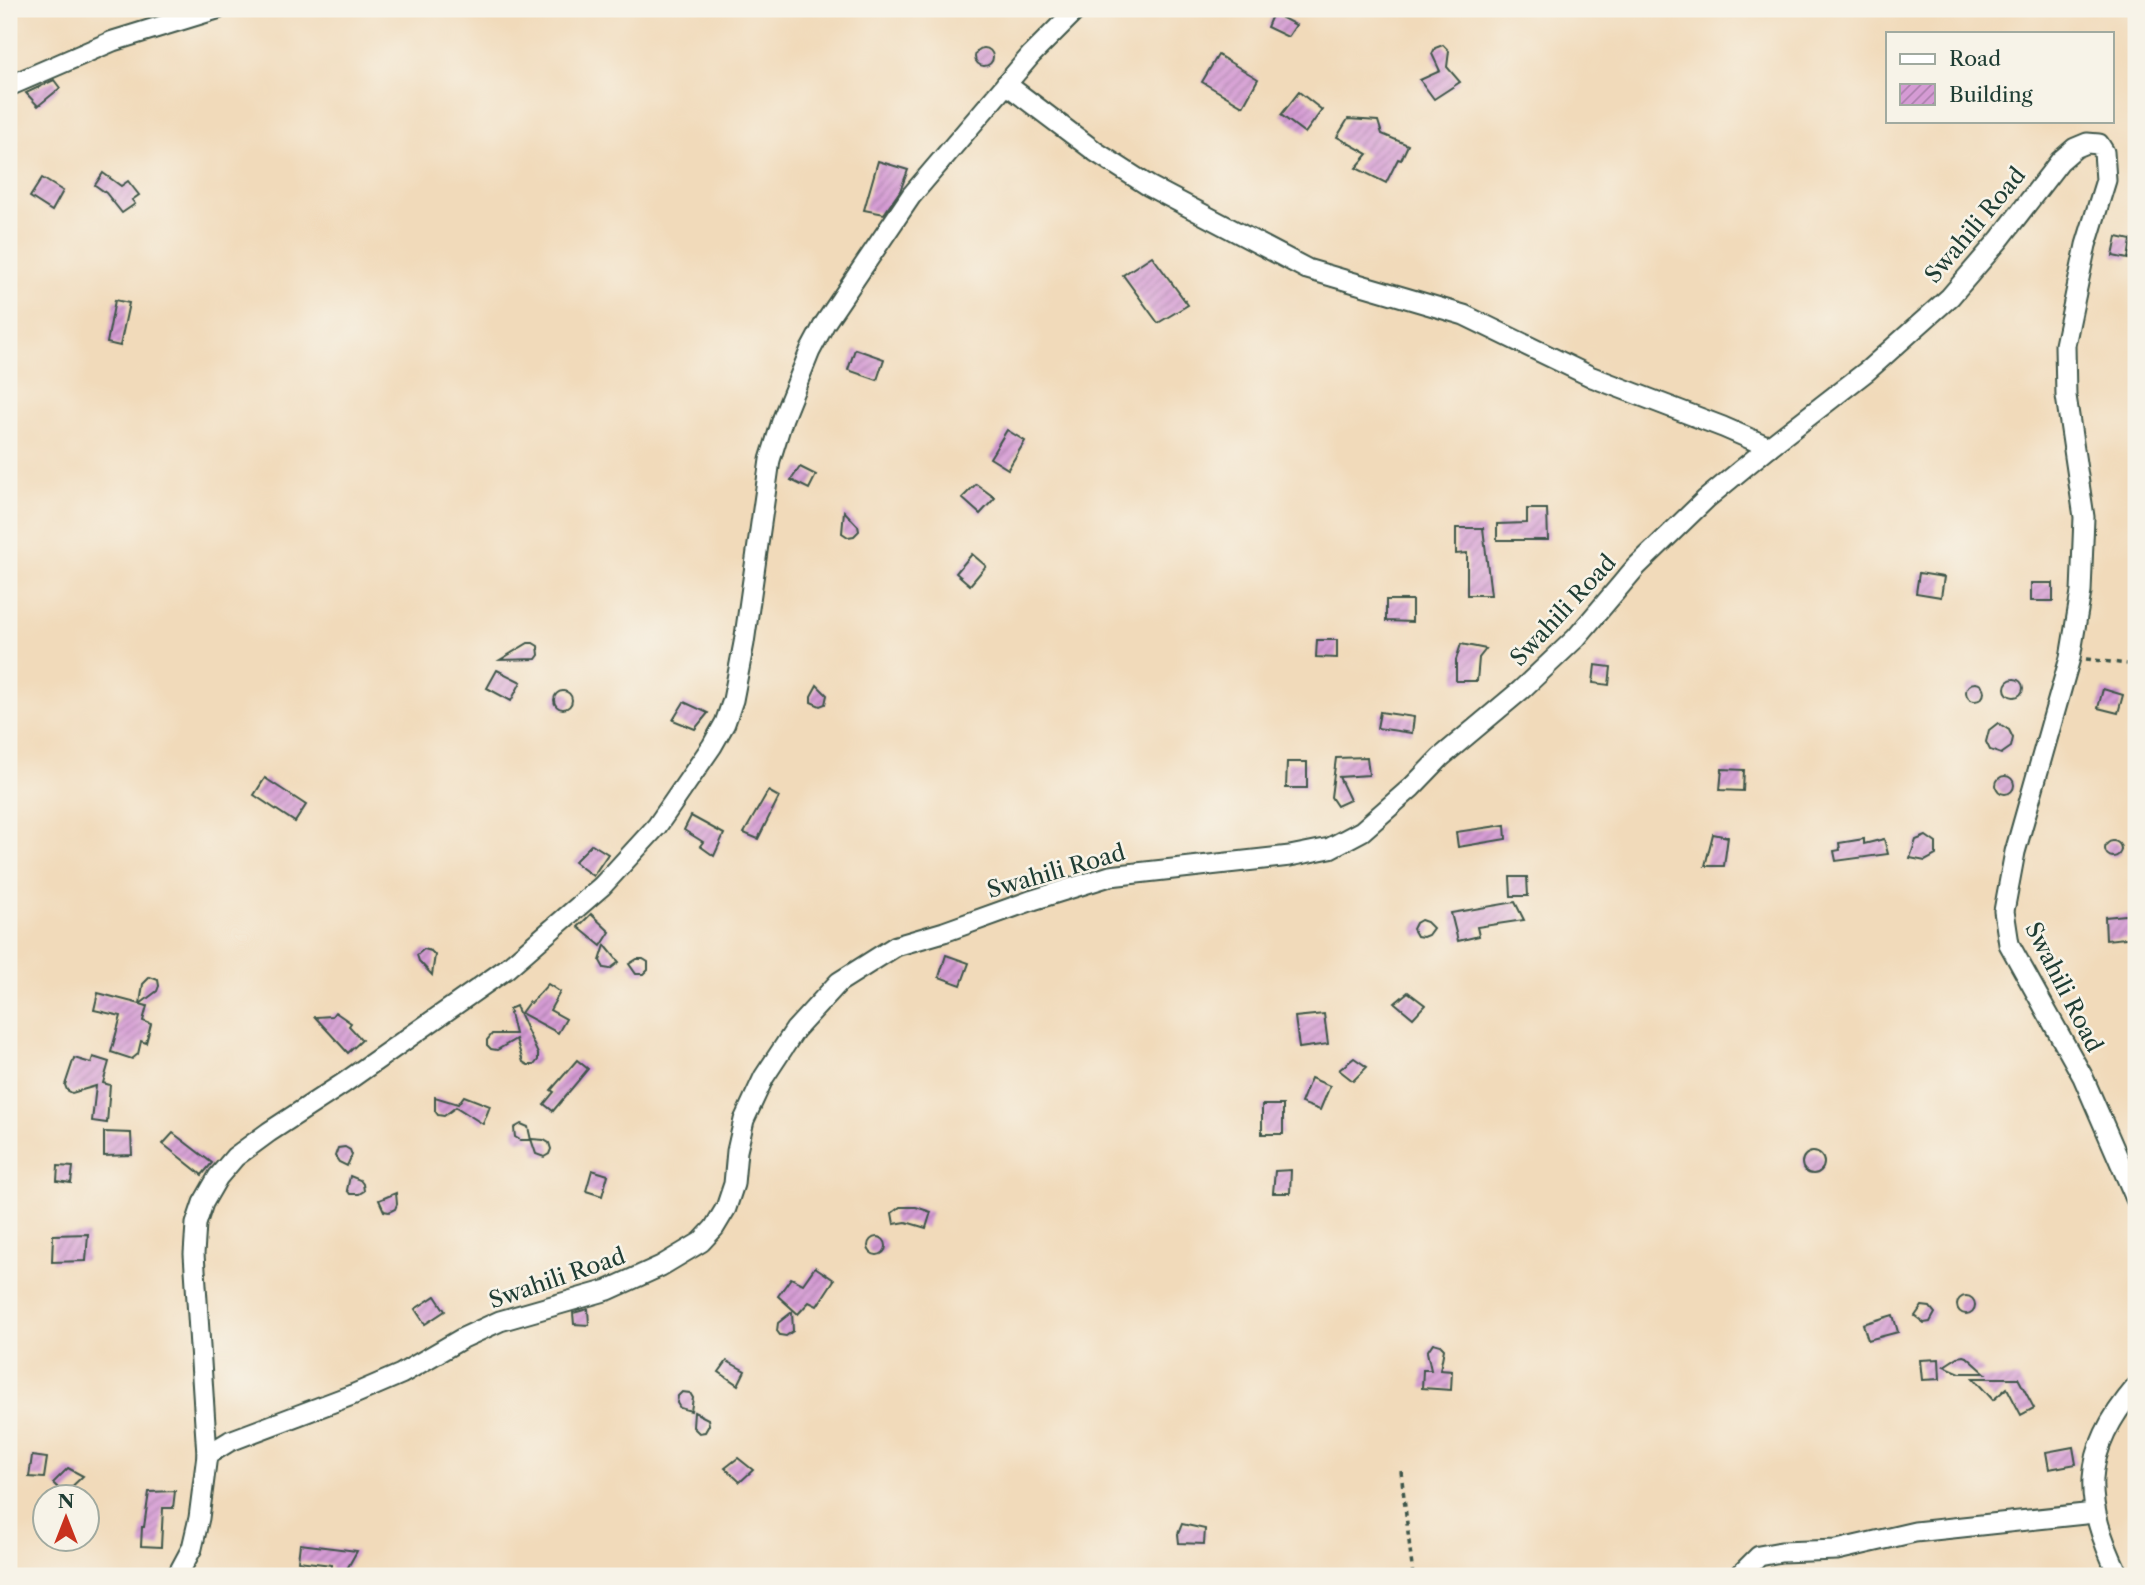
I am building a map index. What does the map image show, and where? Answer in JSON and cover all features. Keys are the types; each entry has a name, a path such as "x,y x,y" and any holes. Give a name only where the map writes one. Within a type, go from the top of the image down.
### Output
{"street":[{"path":"9,86 113,41 217,9"},
{"path":"177,1576 192,1548 199,1518 207,1455 194,1254 196,1224 203,1203 218,1177 235,1157 506,969 602,886 657,826 712,746 729,712 744,642 770,460 791,396 810,351 825,323 911,196 1006,84 1077,9"},
{"path":"1006,84 1096,152 1149,186 1307,269 1464,315 1592,377 1769,447"},
{"name":"Swahili Road","path":"207,1455 230,1441 401,1374 463,1338 500,1321 608,1290 661,1266 701,1242 714,1228 726,1208 734,1184 737,1151 744,1120 770,1067 795,1030 839,982 896,946 1110,876 1290,856 1330,848 1362,831 1412,788 1440,757 1521,690 1576,638 1636,567 1706,499 1867,371 1950,297 1999,240 2060,161 2075,148 2087,144 2099,144 2104,152 2106,180 2086,245 2065,345 2066,396 2084,517 2081,592 2070,658 2015,852 2004,911 2009,944 2083,1077 2136,1199"},
{"path":"2119,1576 2094,1513 2092,1485 2098,1446 2117,1410 2136,1387"},
{"path":"1739,1576 1759,1556 1781,1552 1837,1550 1915,1532 2094,1513"}],"path":[{"path":"2070,658 2136,665"},
{"path":"1401,1471 1413,1576"}],"building":[{"path":"1273,13 1296,25 1288,37 1267,27"},
{"path":"1443,45 1449,51 1447,67 1460,82 1434,99 1420,80 1440,71 1432,54 1435,48"},
{"path":"984,48 990,51 993,57 990,63 984,66 978,63 975,57 978,51"},
{"path":"1218,55 1258,79 1243,106 1202,82"},
{"path":"54,80 60,88 38,106 26,93"},
{"path":"1299,92 1322,110 1305,133 1281,115"},
{"path":"1348,119 1378,121 1382,134 1408,145 1386,183 1356,168 1368,154 1337,137"},
{"path":"878,161 908,170 900,191 884,214 864,210"},
{"path":"103,173 121,186 128,181 139,195 132,200 135,204 122,213 106,193 95,185"},
{"path":"42,178 63,191 52,211 30,197"},
{"path":"2117,237 2131,240 2128,259 2113,256"},
{"path":"1152,256 1188,305 1158,323 1123,275"},
{"path":"115,300 129,303 120,346 107,343"},
{"path":"855,349 884,359 877,380 848,370"},
{"path":"1007,430 1025,441 1008,469 990,458"},
{"path":"800,467 816,475 809,489 791,480"},
{"path":"976,484 995,498 980,514 962,498"},
{"path":"1527,509 1547,509 1548,540 1497,540 1497,524 1527,523"},
{"path":"844,511 858,526 859,531 854,536 848,537 842,533"},
{"path":"1456,528 1483,528 1491,595 1467,595 1467,553 1456,554"},
{"path":"972,554 986,566 970,585 956,573"},
{"path":"1919,573 1944,577 1941,597 1916,593"},
{"path":"2031,583 2053,583 2053,601 2031,601"},
{"path":"1386,600 1412,600 1412,622 1386,621"},
{"path":"1317,640 1337,640 1337,658 1316,657"},
{"path":"528,643 538,646 539,655 536,659 500,660"},
{"path":"1461,644 1486,649 1479,658 1477,681 1456,681 1456,660"},
{"path":"1595,665 1611,667 1609,685 1593,683"},
{"path":"497,670 521,682 511,701 487,688"},
{"path":"2014,679 2020,682 2023,688 2020,694 2014,697 2008,694 2005,688 2008,682"},
{"path":"1975,683 1981,686 1984,692 1981,698 1975,701 1969,698 1966,692 1969,686"},
{"path":"817,685 827,695 825,704 820,706 811,702"},
{"path":"2103,689 2123,695 2118,713 2098,708"},
{"path":"563,691 569,694 572,700 569,706 563,709 557,706 554,700 557,694"},
{"path":"684,702 708,713 695,729 673,720"},
{"path":"1380,712 1414,717 1412,733 1377,728"},
{"path":"1998,723 2009,730 2013,738 2011,747 2001,754 1990,750 1986,742 1989,730"},
{"path":"1367,757 1369,775 1339,777 1350,800 1337,806 1331,797 1336,758"},
{"path":"1287,762 1307,762 1307,788 1286,788"},
{"path":"1722,769 1744,770 1743,791 1720,790"},
{"path":"2005,776 2013,781 2014,785 2009,793 2005,794 1997,789 1996,785 2001,777"},
{"path":"265,778 306,805 295,822 254,795"},
{"path":"768,791 779,797 758,839 744,833"},
{"path":"691,816 724,834 714,856 700,846 703,842 684,830"},
{"path":"1505,825 1506,839 1458,847 1456,832"},
{"path":"1713,834 1728,837 1724,866 1705,866"},
{"path":"1926,836 1936,843 1936,855 1925,861 1910,858 1916,840"},
{"path":"1864,839 1864,844 1884,839 1888,854 1836,861 1834,851 1840,850 1839,843"},
{"path":"2110,841 2116,841 2121,849 2119,855 2110,857 2105,852 2105,846"},
{"path":"592,844 608,854 593,876 574,862"},
{"path":"1510,877 1527,877 1528,896 1511,896"},
{"path":"1515,902 1524,920 1477,927 1479,936 1458,941 1451,913"},
{"path":"591,914 610,932 601,946 578,927"},
{"path":"2136,914 2136,937 2106,940 2105,917"},
{"path":"1421,920 1433,928 1423,937 1417,936 1413,929"},
{"path":"605,945 619,962 610,969 604,968 600,961"},
{"path":"424,949 435,955 432,975 417,955"},
{"path":"946,955 969,963 961,985 939,977"},
{"path":"637,959 648,962 648,970 644,974 636,974 629,964"},
{"path":"150,977 158,980 157,991 140,1004 143,984"},
{"path":"548,984 560,992 550,1010 566,1019 558,1033 521,1013"},
{"path":"1408,992 1425,1005 1413,1018 1395,1003"},
{"path":"98,993 147,1006 143,1021 151,1024 146,1043 141,1041 138,1054 132,1059 111,1052 121,1016 94,1010"},
{"path":"516,1006 538,1054 534,1065 523,1062 516,1039 497,1050 487,1045 492,1034 515,1034 509,1009"},
{"path":"335,1012 351,1023 349,1026 362,1040 348,1053 315,1017 332,1016"},
{"path":"1324,1014 1328,1044 1299,1048 1295,1017"},
{"path":"93,1057 109,1062 103,1083 110,1085 107,1123 92,1121 96,1086 72,1093 65,1085 74,1058 91,1063"},
{"path":"1354,1058 1367,1067 1353,1081 1339,1070"},
{"path":"577,1060 588,1069 553,1111 544,1104 554,1092 551,1090"},
{"path":"1311,1078 1330,1086 1320,1110 1301,1103"},
{"path":"464,1096 490,1106 483,1124 456,1107 444,1116 435,1111 435,1097 458,1104"},
{"path":"1262,1105 1283,1105 1283,1134 1262,1134"},
{"path":"521,1124 528,1127 531,1140 515,1137 514,1128"},
{"path":"104,1132 131,1133 132,1155 104,1156"},
{"path":"173,1133 212,1163 202,1175 163,1144"},
{"path":"531,1139 549,1143 549,1154 544,1157 536,1154"},
{"path":"345,1147 352,1155 347,1166 335,1156 338,1148"},
{"path":"1813,1152 1821,1155 1824,1163 1821,1171 1813,1174 1805,1171 1802,1163 1805,1155"},
{"path":"58,1166 73,1167 71,1183 57,1181"},
{"path":"592,1170 608,1175 602,1196 586,1191"},
{"path":"1291,1170 1290,1193 1273,1193 1275,1171"},
{"path":"350,1176 360,1180 364,1191 350,1194 347,1190"},
{"path":"396,1193 395,1209 384,1211 379,1200"},
{"path":"900,1207 916,1207 931,1212 926,1228 906,1222 894,1224 892,1213"},
{"path":"88,1234 86,1261 52,1262 53,1235"},
{"path":"877,1237 883,1240 886,1246 883,1252 877,1255 871,1252 868,1246 871,1240"},
{"path":"815,1267 834,1280 817,1306 809,1302 798,1314 778,1296 791,1278 803,1284"},
{"path":"435,1296 445,1311 425,1324 415,1309"},
{"path":"1966,1296 1972,1299 1975,1305 1972,1311 1966,1314 1960,1311 1957,1305 1960,1299"},
{"path":"1922,1306 1930,1307 1935,1313 1930,1322 1924,1323 1915,1316"},
{"path":"588,1309 589,1325 574,1324 573,1313"},
{"path":"792,1312 793,1331 786,1336 780,1335 777,1331 778,1323"},
{"path":"1893,1315 1898,1332 1868,1340 1863,1324"},
{"path":"1433,1343 1444,1349 1440,1370 1452,1371 1451,1390 1422,1388 1423,1370 1431,1370 1427,1352"},
{"path":"1964,1356 1985,1373 1960,1373 1944,1366"},
{"path":"1939,1359 1940,1379 1922,1380 1920,1360"},
{"path":"727,1361 745,1371 738,1385 719,1372"},
{"path":"1973,1378 2018,1378 2034,1408 2021,1415 2007,1388 1993,1400"},
{"path":"682,1392 690,1393 693,1398 691,1411 680,1408 677,1403"},
{"path":"694,1412 708,1419 709,1425 705,1432 699,1433 693,1427"},
{"path":"2073,1447 2076,1464 2049,1469 2046,1452"},
{"path":"32,1456 47,1458 44,1478 29,1477"},
{"path":"738,1458 753,1470 740,1482 725,1468"},
{"path":"68,1468 83,1476 75,1484 53,1483"},
{"path":"175,1491 173,1508 163,1508 161,1547 141,1546 149,1492"},
{"path":"1182,1524 1205,1529 1204,1544 1179,1543 1178,1534"},
{"path":"300,1544 357,1551 347,1569 348,1576 331,1576 331,1565 298,1561"}]}
